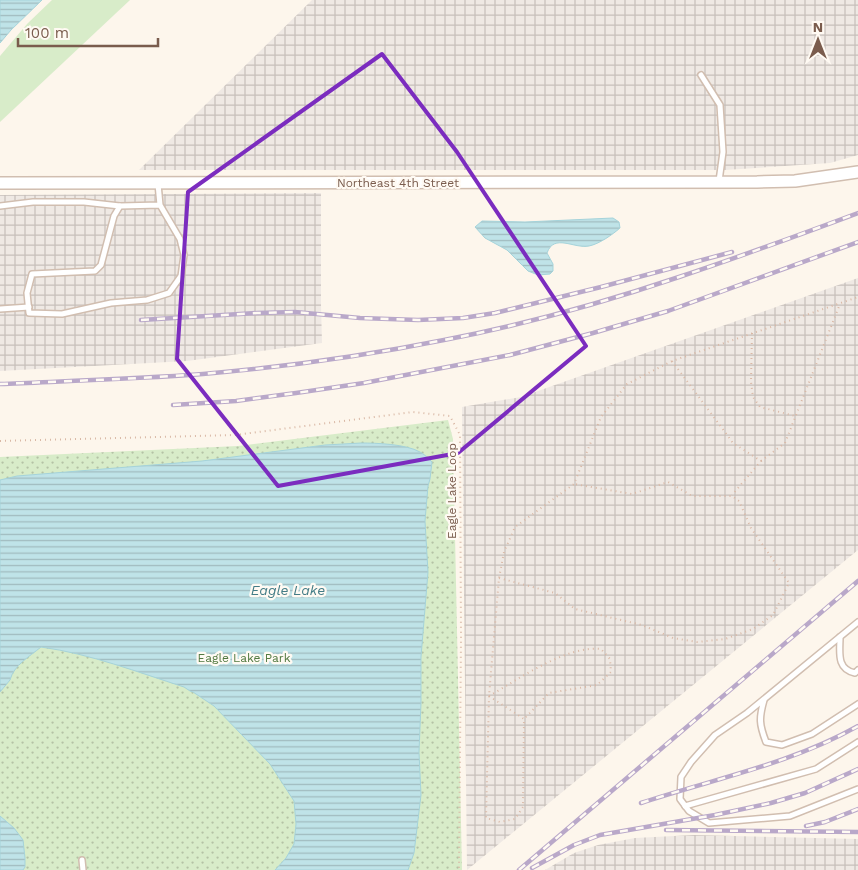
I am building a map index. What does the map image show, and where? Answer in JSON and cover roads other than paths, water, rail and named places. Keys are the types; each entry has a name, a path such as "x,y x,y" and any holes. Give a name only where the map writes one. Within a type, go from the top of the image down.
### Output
{"street":[{"name":"Northeast 4th Street","path":"0,183 718,182 795,181 858,172"}],"lane":[{"path":"700,75 720,105 723,152 718,182"},
{"path":"120,206 114,216 101,265 95,271 32,274 27,294 29,313 62,314 111,303 147,300 169,293 181,276 184,255 180,239 160,205 158,183"},
{"path":"0,206 33,202 84,202 120,206 160,205"},
{"path":"0,309 29,306"},
{"path":"858,622 764,700 715,735 691,762 681,777 680,799 690,811 709,823 790,816 858,789"},
{"path":"840,637 842,666 848,671 855,673 858,670"},
{"path":"764,700 760,716 766,742 782,745 812,734 858,704"},
{"path":"685,806 816,769 858,742"},
{"path":"82,860 83,870"}],"water":[{"path":"0,0 42,0 0,43"},
{"path":"613,218 619,222 620,228 597,243 583,246 559,243 550,247 547,253 553,264 553,271 550,274 538,275 528,271 507,250 485,238 475,227 482,221 525,222"},
{"name":"Eagle Lake","path":"391,444 407,447 422,453 432,462 425,521 428,572 421,657 419,752 421,795 414,853 408,870 275,870 286,858 294,844 296,824 294,801 270,764 214,706 184,687 96,659 41,647 18,666 0,692 0,480 17,476 202,461 325,445"},
{"path":"0,816 14,828 23,840 25,867 23,870 0,870"}],"railway":[{"path":"0,384 203,374 294,364 414,346 562,313 621,296 724,262 858,213"},
{"path":"173,405 236,401 364,383 510,355 668,311 858,242"},
{"path":"141,320 295,312 360,318 418,320 463,318 495,313 601,287 732,252"},
{"path":"519,870 858,581"},
{"path":"641,803 779,761 806,751 858,726"},
{"path":"532,868 574,845 600,835 771,803 805,793 858,769"},
{"path":"806,826 825,822 858,809"},
{"path":"666,830 858,832"}],"park label":[{"name":"Eagle Lake Park","path":"244,658"}]}
